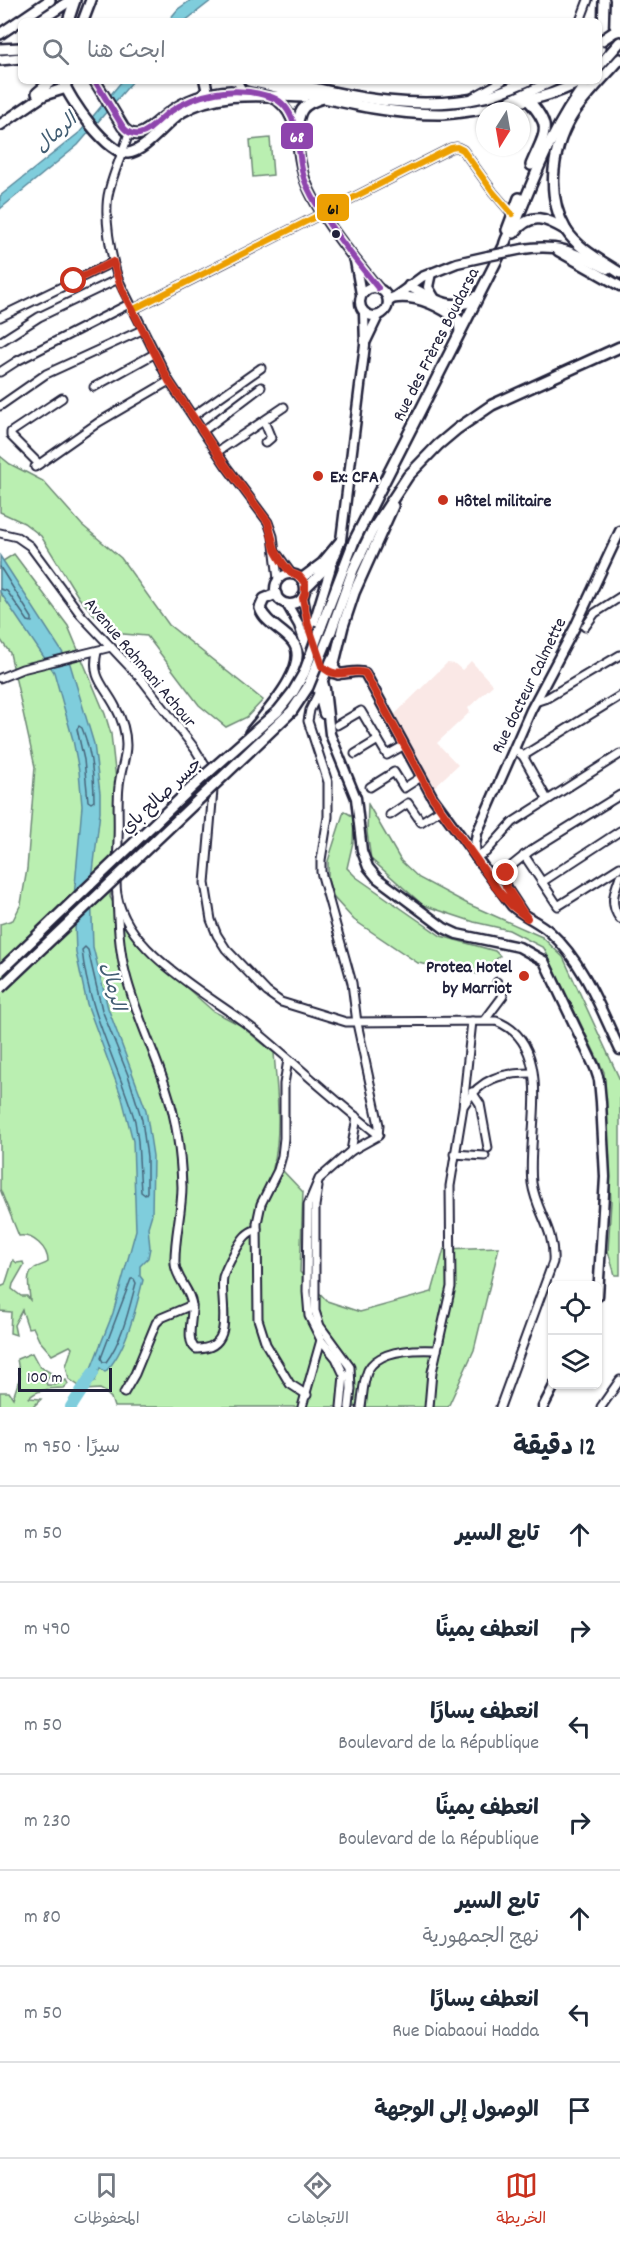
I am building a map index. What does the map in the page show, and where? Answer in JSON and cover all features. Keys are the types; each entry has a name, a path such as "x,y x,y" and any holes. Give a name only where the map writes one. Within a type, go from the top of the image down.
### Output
{"highway":[{"path":"24,18 50,0"},
{"path":"44,18 73,0"},
{"path":"69,18 73,0"},
{"path":"84,18 91,0"},
{"path":"603,53 604,0"},
{"path":"0,34 18,22"},
{"path":"602,40 617,30"},
{"path":"603,53 620,42"},
{"path":"0,49 18,48"},
{"path":"0,60 18,58"},
{"path":"602,69 620,58"},
{"path":"602,79 620,58"},
{"path":"0,118 47,84"},
{"path":"0,125 63,84"},
{"path":"65,84 74,103 109,145 123,153 137,150 175,117 196,105 233,97 324,98"},
{"path":"97,84 126,130 141,134 179,106 202,96 227,91 242,91 272,96"},
{"path":"202,96 207,90 206,84"},
{"path":"262,84 359,106 415,113 476,111"},
{"path":"298,84 354,97 393,102 444,104 490,95 519,84"},
{"path":"506,102 546,84"},
{"path":"523,102 561,92 576,84"},
{"name":"Rue des Frères Boudarsa","path":"326,629 354,541 518,217 543,154 557,126 586,84"},
{"path":"566,230 554,194 553,173 556,156 564,131 574,112 598,84"},
{"path":"296,135 300,111 308,104 324,98"},
{"path":"505,242 512,214 545,131 542,116 529,101"},
{"path":"505,242 520,225 532,219 543,218 566,230 584,249 620,274"},
{"path":"409,286 444,303 459,305 470,302 480,293"},
{"path":"390,300 404,296 423,300 459,320 460,332"},
{"path":"0,988 292,711 308,687 326,629 360,553 408,476 438,445 480,412 620,346"},
{"path":"325,675 338,644 359,579 399,489"},
{"path":"243,741 280,695 294,671 297,653 292,641 261,612 262,601 276,594"},
{"name":"جسر صالح باي","path":"0,971 202,778 266,723 293,692 326,629"},
{"path":"338,644 333,667 338,674"}],"main road":[{"path":"272,96 281,102 294,122 304,177 324,214 353,255 390,300"},
{"path":"364,345 378,316 385,310 390,300 431,273 457,263 523,249 549,247 573,251 620,274"},
{"path":"549,247 620,286"},
{"path":"312,639 341,540 364,345 364,313 359,304 361,294 353,255"},
{"path":"431,273 428,287 435,299"},
{"path":"361,294 368,288 409,286"},
{"path":"364,313 378,316"},
{"name":"Rue docteur Calmette","path":"476,857 477,833 514,749 535,702 617,542 620,531"},
{"path":"302,578 322,563 341,540"},
{"path":"330,734 325,675 317,658 303,598 306,588 333,561"},
{"path":"303,598 296,603 287,604 282,602 276,594 275,587 278,579 291,573 302,578 306,588"},
{"path":"287,604 299,625 330,734 356,798 362,851 371,872 444,928 458,934 513,945 531,952 544,961 555,981 599,1080 606,1177 598,1281"},
{"path":"325,675 357,671 365,673 403,746 441,809 500,893 512,906 548,930 566,948 578,966 620,1050"},
{"path":"543,1407 552,1389"}],"street":[{"path":"581,18 588,0"},
{"path":"469,99 496,84"},
{"path":"126,130 123,153 109,191 107,204 113,262 118,279 169,381 268,522 275,550 278,579"},
{"path":"0,372 17,361 324,214 451,148 458,147 463,150 512,214"},
{"path":"0,317 113,262"},
{"path":"0,342 39,317 118,279"},
{"path":"0,406 46,375 142,330"},
{"path":"94,387 154,354"},
{"path":"193,416 261,368"},
{"path":"62,398 11,432 12,438 37,465 99,422 169,381"},
{"path":"203,431 261,387"},
{"path":"217,452 284,407"},
{"path":"264,421 271,438 265,443"},
{"name":"Avenue Rahmani Achour","path":"0,533 17,537 30,546 81,615 143,681 195,749 210,776 213,799 205,888 211,920 221,942 267,992 281,1002 334,1020 357,1023 496,1021 516,1031 528,1048 535,1089 532,1184 552,1236 553,1262 500,1407"},
{"path":"275,550 291,573"},
{"path":"585,627 595,613 620,597"},
{"path":"2,678 22,669 111,647"},
{"path":"97,652 95,672 115,705 126,744 119,784 115,875 121,954 136,1009 167,1090 173,1121 182,1189 175,1265 190,1295 191,1342 196,1349 215,1343 222,1335 223,1278 243,1238 257,1229"},
{"path":"535,702 546,698 620,655"},
{"path":"325,675 310,710 308,721 328,782 321,872 352,983 357,1023 378,1117 379,1135"},
{"path":"523,756 620,696"},
{"path":"337,725 361,711 387,755 403,746"},
{"path":"355,754 378,740"},
{"path":"514,749 523,756 547,799"},
{"path":"476,857 486,852 507,827 547,799 620,754"},
{"path":"370,788 394,772 404,788 421,777"},
{"path":"527,918 511,895 505,879 510,867 524,855 620,795"},
{"path":"390,814 408,802 421,822 441,809"},
{"path":"542,882 620,831"},
{"path":"524,855 558,906 620,867"},
{"path":"620,876 617,899 613,906 620,919"},
{"path":"117,895 121,909 130,925 144,944 168,968 201,994 240,1018 379,1135"},
{"path":"485,1020 503,996 497,981"},
{"path":"429,1407 432,1372 452,1287 450,1200 472,1021"},
{"path":"288,1060 284,1084 282,1156 258,1215 258,1320 260,1330 290,1384 307,1395"},
{"path":"463,1107 472,1092 496,1077 532,1073"},
{"path":"472,1092 480,1104 488,1148"},
{"path":"351,1151 357,1117"},
{"path":"341,1407 344,1376 336,1358 321,1340 309,1316 308,1205 319,1179 351,1151 379,1135"},
{"path":"454,1154 484,1156"},
{"path":"319,1179 315,1206 315,1311 320,1326 350,1367 349,1407"},
{"path":"124,1393 135,1374 156,1323 161,1318 192,1305"},
{"path":"302,1407 321,1340"},
{"path":"361,1407 364,1385 374,1362 393,1354 418,1349 437,1350"},
{"path":"601,1407 620,1380"}],"shaded area":[{"path":"471,661 493,685 468,708 470,712 437,743 458,765 434,787 393,716 447,663 455,664 462,670"}],"green space":[{"path":"270,138 273,175 253,177 250,140"},
{"path":"0,456 10,464 43,481 82,525 121,558 169,625 263,700 247,717 226,727 199,705 147,636 111,633 79,598 41,536 24,523 0,512"},
{"path":"14,554 68,626 105,714 111,734 116,780 110,897 136,943 213,1011 240,1025 274,1053 278,1126 273,1168 282,1170 303,1192 300,1272 327,1301 360,1312 432,1292 444,1249 499,1247 474,1350 448,1407 114,1407 111,1398 104,1391 85,1390 69,1379 66,1366 72,1348 70,1346 52,1355 39,1340 33,1327 28,1328 22,1310 14,1325 16,1335 10,1333 11,1312 0,1311 0,1287 5,1285 13,1260 17,1263 23,1262 24,1265 12,1289 21,1296 27,1296 30,1300 28,1283 30,1275 35,1268 48,1262 43,1247 39,1243 29,1237 19,1236 0,1189 0,924 13,920 21,904 27,869 35,767 10,653 0,639 0,563"},
{"path":"368,804 401,861 419,878 468,904 542,937 563,957 620,1080 620,1275 615,1275 608,1251 611,1202 604,1072 544,948 509,930 474,922 423,905 371,859 367,832"},
{"path":"344,811 354,817 353,842 347,868 356,877 441,936 495,951 500,956 478,974 418,963 354,920 334,898 328,880 328,861"},
{"path":"32,1353 39,1366 51,1373 46,1382 47,1385 55,1385 66,1380 68,1384 64,1388 54,1388 32,1395 29,1398 41,1399 33,1407 0,1407 0,1392 9,1392 13,1398 20,1377 17,1359"}],"water":[{"path":"191,0 212,0 189,18 170,18 178,9"},
{"path":"120,84 130,84 78,145 0,209 0,196 80,132"},
{"path":"0,556 70,664 94,744 100,812 91,889 93,947 108,1008 146,1110 153,1156 152,1214 148,1227 150,1248 148,1258 140,1266 140,1276 143,1280 133,1316 119,1353 105,1372 100,1368 95,1381 87,1386 82,1384 86,1381 113,1313 136,1230 133,1141 122,1098 87,1004 76,953 74,897 82,806 73,740 54,672 0,592"}],"waterway":[{"name":"الرمال","path":"71,1407 93,1373"}],"transit line":[{"name":"68","path":"97,84 123,127 134,134 147,131 179,106 216,93 243,91 268,96 279,101 287,109 292,119 304,178 309,191 337,235 378,288"},
{"name":"61","path":"132,310 451,148 457,147 463,150 512,214"}],"place":[{"name":"Ex: CFA","path":"318,476"},
{"name":"Hôtel militaire","path":"443,500"},
{"name":"Protea Hotel by Marriot","path":"524,976"}],"route":[{"path":"74,281 113,262 122,290 169,381 226,466 268,522 275,550 282,562 291,573 302,578 305,583 303,598 310,636 322,666 338,674 345,675 357,671 365,673 433,798 500,893 527,918 506,886 506,873"}]}
